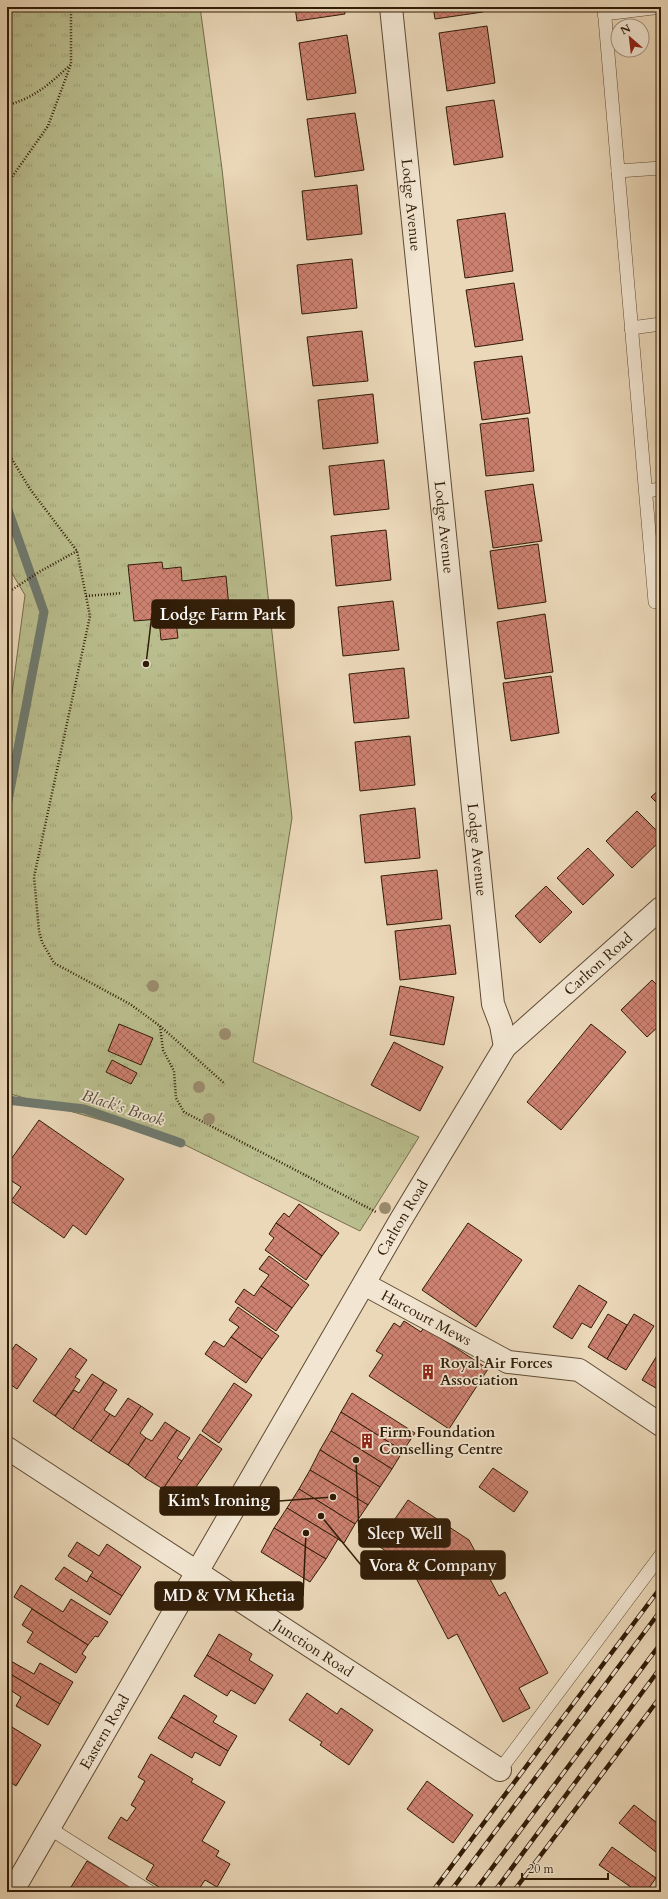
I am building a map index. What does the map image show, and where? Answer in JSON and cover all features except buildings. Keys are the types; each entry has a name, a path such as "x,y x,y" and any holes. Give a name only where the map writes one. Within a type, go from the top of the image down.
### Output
{"street":[{"name":"Lodge Avenue","path":"391,7 493,1004 501,1025 505,1047"},
{"name":"Carlton Road","path":"198,1572 440,1154 505,1047 661,908"},
{"name":"Harcourt Mews","path":"364,1284 508,1362 579,1370 661,1425"},
{"name":"Junction Road","path":"7,1448 500,1770"},
{"name":"Eastern Road","path":"12,1892 198,1572"}],"lane":[{"path":"655,602 604,10 661,7"},
{"path":"618,171 661,168"},
{"path":"631,328 661,324"},
{"path":"646,490 661,489"},
{"path":"500,1770 661,1555"},
{"path":"49,1828 150,1892"}],"path":[{"path":"7,184 48,126 71,64 71,7"},
{"path":"7,105 18,103 44,89 71,64"},
{"path":"7,451 30,489 77,551 90,616 34,877 39,931 42,942 54,963 130,1004 160,1026 225,1084"},
{"path":"7,593 39,572 77,551"},
{"path":"86,596 122,593"},
{"path":"160,1026 163,1050 174,1071 176,1098 184,1112 380,1213"}],"green space":[{"path":"7,7 200,7 222,169 292,818 253,1062 419,1137 360,1231 181,1143 7,1093 7,732 25,595 7,565"}],"waterway":[{"name":"Black's Brook","path":"7,507 44,612 7,806"},
{"name":"Black's Brook","path":"7,1100 84,1109 181,1143"}],"railway":[{"path":"432,1892 661,1587"},
{"path":"450,1892 661,1610"},
{"path":"474,1892 661,1643"},
{"path":"494,1892 661,1667"},
{"path":"513,1892 661,1696"}],"place":[{"name":"Lodge Farm Park","path":"146,664"},
{"name":"Royal Air Forces Association","path":"428,1372"},
{"name":"Firm Foundation Conselling Centre","path":"367,1441"},
{"name":"Sleep Well","path":"356,1460"},
{"name":"Kim's Ironing","path":"333,1497"},
{"name":"Vora & Company","path":"321,1516"},
{"name":"MD & VM Khetia","path":"306,1533"}]}
